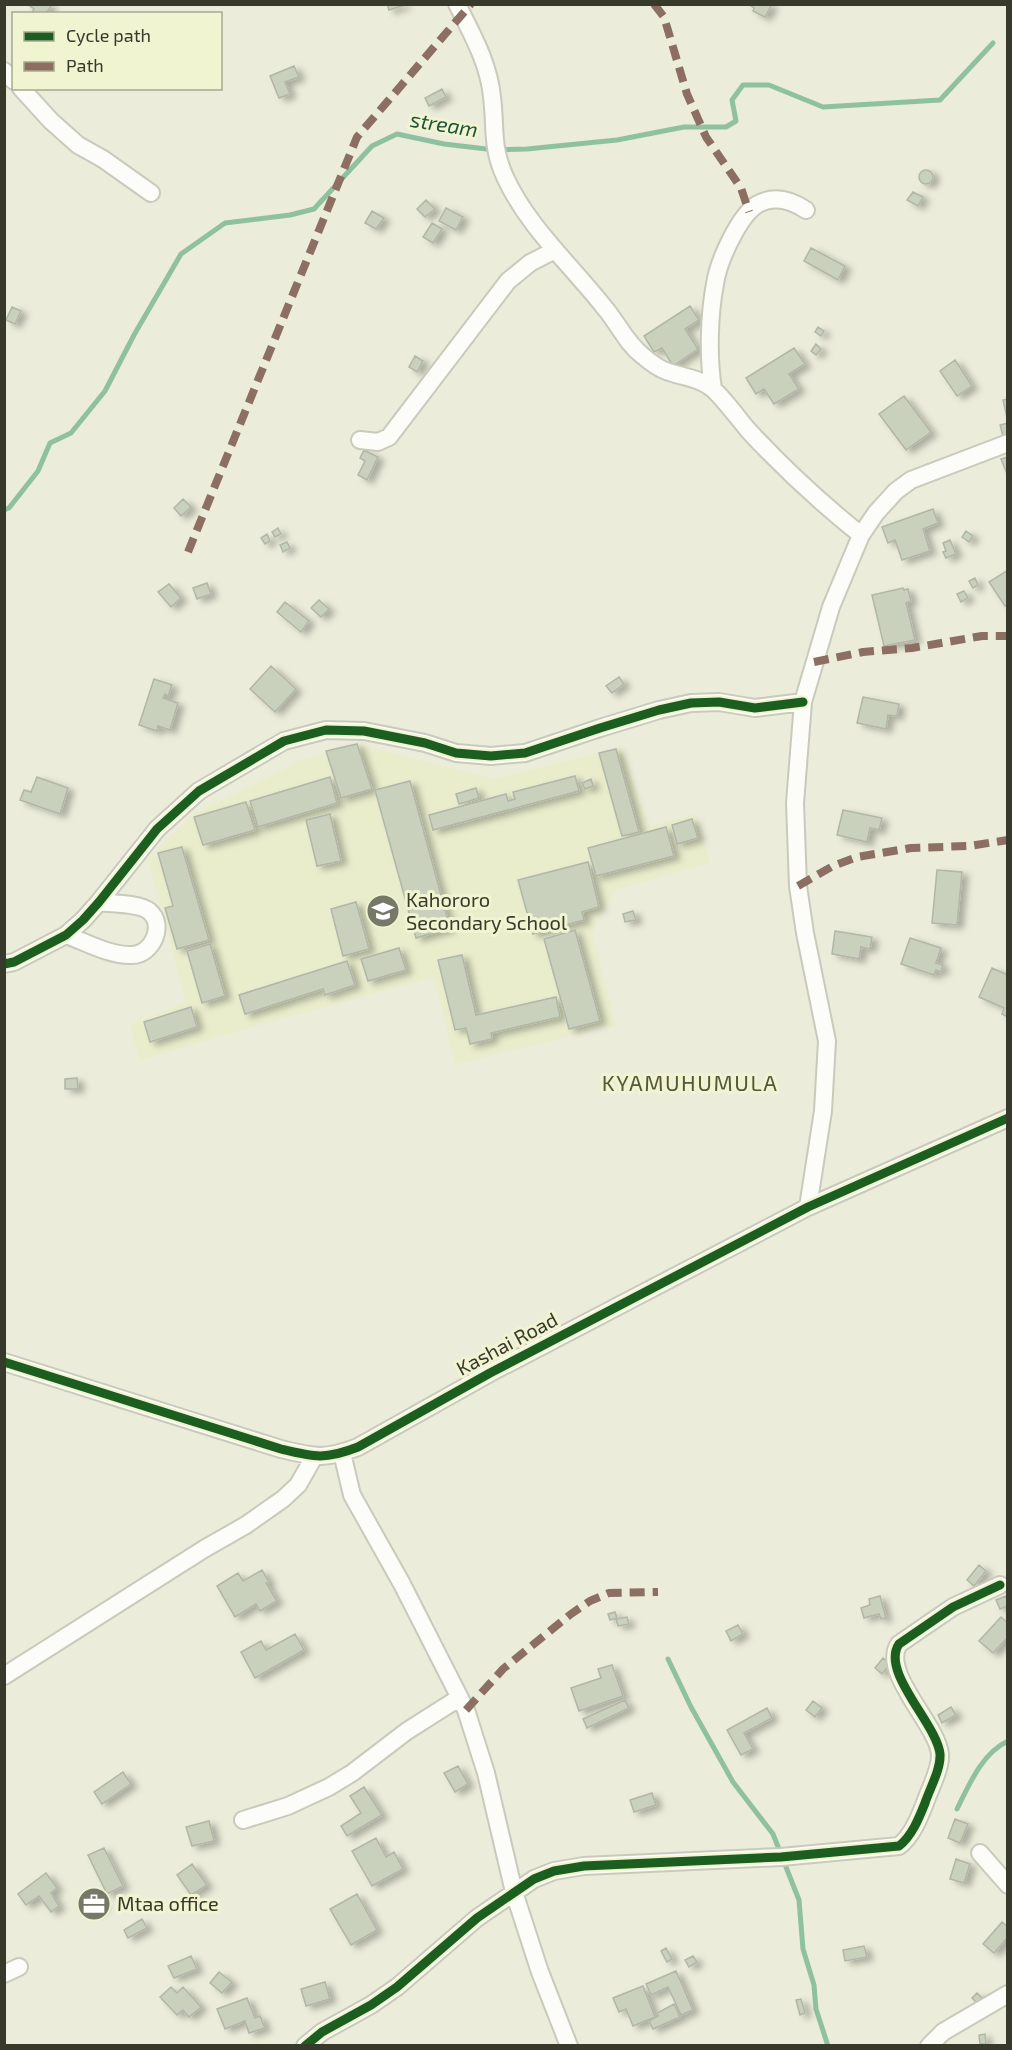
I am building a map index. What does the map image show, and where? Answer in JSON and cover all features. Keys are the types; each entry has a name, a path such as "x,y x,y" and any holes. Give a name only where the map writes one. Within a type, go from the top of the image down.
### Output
{"street":[{"path":"457,4 485,66 492,97 495,150 502,169 523,208 555,250 607,309 629,342 643,356 665,370 691,378 713,389 748,430 804,486 861,535"},
{"path":"23,90 51,121 78,145 103,159 151,193"},
{"path":"713,389 712,301 719,264 724,252 735,232 757,205 769,200 782,199 794,202 806,210"},
{"path":"360,440 378,442 389,437 508,281 530,263 555,250"},
{"path":"808,1207 823,1112 827,1041 798,886 795,803 803,702 831,607 861,535 876,513 896,491 911,480 1008,443"},
{"path":"4,964 14,962 66,935 99,902 157,830 199,791 284,741 326,730 364,731 456,753 490,756 525,753 610,725 691,703 718,702 755,708 803,702"},
{"path":"66,935 115,954 133,956 144,953 151,946 157,922 149,911 137,906 99,902"},
{"name":"Kashai Road","path":"4,1362 281,1449 314,1457 342,1453 358,1447 509,1363 808,1207 1008,1118"},
{"path":"342,1453 352,1495 402,1584 466,1710 486,1773 514,1893 540,1972 569,2046"},
{"path":"4,1676 204,1549 246,1526 284,1499 298,1485 314,1457"},
{"path":"305,2046 322,2032 371,2005 397,1987 477,1918 534,1879 554,1871 584,1866 692,1859 781,1857 899,1846 906,1841 920,1817 939,1766 940,1753 933,1734 905,1688 894,1656 896,1649 899,1644 953,1607 999,1585"},
{"path":"243,1820 288,1806 329,1787 352,1773 406,1731 459,1698"},
{"path":"980,1853 1008,1886"},
{"path":"929,2046 943,2032 1008,1994"}],"shaded area":[{"name":"Kahororo Secondary School","path":"357,744 493,779 621,747 649,826 697,814 710,863 615,890 592,932 616,1025 455,1064 434,977 140,1060 130,1025 186,1002 148,859 190,816 306,758"}],"building":[{"path":"27,4 51,6 47,12 32,12 34,9"},
{"path":"387,4 405,4 405,5 389,10"},
{"path":"748,4 772,4 765,17 753,11 754,8"},
{"path":"294,66 299,77 285,82 290,94 279,98 270,76"},
{"path":"442,89 446,97 429,106 425,98"},
{"path":"923,170 929,170 933,177 929,184 923,184 919,180 919,174"},
{"path":"913,192 923,197 918,206 907,200"},
{"path":"426,200 435,209 425,217 417,209"},
{"path":"446,208 463,217 456,230 439,221"},
{"path":"372,211 384,218 376,229 365,223"},
{"path":"432,223 442,229 433,243 423,237"},
{"path":"811,248 845,266 838,280 804,261"},
{"path":"690,306 699,320 685,329 698,349 673,366 662,348 654,352 644,336"},
{"path":"12,307 21,311 15,324 6,320"},
{"path":"818,327 824,331 821,336 815,332"},
{"path":"816,344 821,349 816,355 811,351"},
{"path":"794,348 805,364 789,374 799,389 774,404 764,389 756,394 746,378"},
{"path":"415,356 423,361 417,372 409,367"},
{"path":"955,360 972,386 957,396 940,371"},
{"path":"904,396 931,432 906,450 879,414"},
{"path":"1008,399 1008,422 1003,400"},
{"path":"1008,423 1008,435 1003,436 1000,425"},
{"path":"364,450 378,457 367,480 358,475 365,461 360,458"},
{"path":"1008,457 1008,476 1001,459"},
{"path":"183,499 191,507 181,516 174,508"},
{"path":"933,509 938,523 923,529 930,551 902,560 895,540 888,543 882,527"},
{"path":"278,528 281,534 275,537 272,532"},
{"path":"966,531 973,536 969,542 962,537"},
{"path":"267,534 270,541 265,544 261,538"},
{"path":"950,540 956,554 946,558 943,543"},
{"path":"287,542 290,548 283,552 280,545"},
{"path":"1008,570 1008,604 1005,606 989,582"},
{"path":"975,578 978,585 973,588 969,581"},
{"path":"207,583 211,594 197,599 193,588"},
{"path":"169,584 181,598 171,607 158,592"},
{"path":"903,588 908,589 911,601 906,603 915,640 884,646 872,595"},
{"path":"964,591 968,598 961,602 957,594"},
{"path":"319,600 329,609 321,617 311,608"},
{"path":"285,602 309,621 301,632 277,612"},
{"path":"271,666 296,689 275,712 250,689"},
{"path":"619,677 624,684 612,693 606,686"},
{"path":"154,679 172,685 168,696 165,694 163,698 178,703 170,730 158,726 157,731 139,725"},
{"path":"863,697 899,704 897,716 888,715 886,729 857,723"},
{"path":"357,744 372,789 341,798 326,751"},
{"path":"616,749 639,832 622,836 599,753"},
{"path":"575,776 579,791 433,830 429,815 506,794 508,801 515,799 513,792"},
{"path":"37,777 68,788 60,814 20,800 24,790 31,792"},
{"path":"330,777 337,803 258,827 250,801"},
{"path":"591,779 593,786 585,789 582,783"},
{"path":"410,781 450,928 416,938 375,790"},
{"path":"476,788 479,798 459,804 456,794"},
{"path":"246,802 255,830 203,845 194,817"},
{"path":"843,810 882,818 879,830 870,828 867,842 837,835"},
{"path":"330,814 341,861 317,866 306,820"},
{"path":"692,819 698,838 677,844 672,825"},
{"path":"666,827 674,856 596,876 588,848"},
{"path":"182,847 209,940 177,949 165,908 173,906 158,853"},
{"path":"588,862 599,907 582,912 584,920 533,934 518,880"},
{"path":"937,870 962,872 957,925 932,923"},
{"path":"356,902 369,949 343,956 331,909"},
{"path":"633,911 636,920 625,922 623,914"},
{"path":"575,930 600,1021 569,1029 544,939"},
{"path":"835,931 872,937 870,949 861,947 859,959 832,954"},
{"path":"910,938 941,948 936,963 943,965 941,972 936,970 934,975 901,964"},
{"path":"210,944 225,996 202,1003 187,951"},
{"path":"399,948 406,970 368,981 361,959"},
{"path":"462,955 476,1015 556,997 560,1017 491,1033 492,1039 470,1044 466,1028 455,1030 438,960"},
{"path":"347,961 355,985 325,995 323,989 245,1014 239,995"},
{"path":"992,968 1008,975 1008,1017 1002,1014 1004,1008 979,997"},
{"path":"191,1007 197,1027 150,1042 144,1022"},
{"path":"77,1078 78,1089 65,1089 65,1079"},
{"path":"979,1565 986,1571 974,1586 967,1580"},
{"path":"262,1570 269,1582 266,1583 277,1601 260,1611 256,1604 235,1617 217,1586 238,1573 243,1581"},
{"path":"880,1596 886,1618 881,1619 879,1614 864,1618 861,1608 870,1605 869,1599"},
{"path":"1006,1596 1008,1606 1000,1609 996,1600"},
{"path":"615,1612 617,1618 610,1620 608,1614"},
{"path":"627,1617 629,1624 618,1626 616,1619"},
{"path":"1001,1617 1008,1623 1008,1637 993,1653 979,1641"},
{"path":"738,1625 743,1634 731,1641 726,1631"},
{"path":"295,1634 304,1650 255,1678 241,1652 261,1641 266,1650"},
{"path":"883,1658 890,1664 882,1674 875,1668"},
{"path":"612,1665 623,1696 579,1711 571,1688 601,1678 598,1669"},
{"path":"625,1700 629,1708 587,1728 583,1719"},
{"path":"813,1701 822,1708 815,1717 806,1710"},
{"path":"951,1707 956,1715 942,1723 938,1715"},
{"path":"767,1708 772,1718 744,1733 753,1749 741,1755 727,1730"},
{"path":"458,1766 468,1784 455,1792 444,1773"},
{"path":"123,1772 131,1784 102,1804 94,1792"},
{"path":"364,1787 382,1815 347,1836 341,1826 361,1813 350,1796"},
{"path":"652,1793 656,1805 634,1812 630,1800"},
{"path":"955,1819 968,1824 960,1843 948,1838"},
{"path":"209,1821 214,1841 192,1846 186,1827"},
{"path":"376,1838 386,1857 394,1852 403,1869 372,1886 352,1851"},
{"path":"104,1848 123,1886 107,1894 88,1855"},
{"path":"956,1859 970,1864 964,1883 950,1879"},
{"path":"192,1864 207,1885 191,1895 177,1875"},
{"path":"46,1873 57,1888 51,1893 59,1906 51,1912 39,1896 26,1905 18,1894"},
{"path":"357,1894 377,1930 351,1945 330,1909"},
{"name":"Mtaa office","path":"96,1896 103,1906 93,1912 86,1903"},
{"path":"142,1919 147,1928 128,1938 124,1930"},
{"path":"1002,1922 1008,1927 1008,1937 994,1953 983,1944"},
{"path":"864,1946 867,1957 845,1961 843,1950"},
{"path":"666,1948 672,1959 667,1962 661,1951"},
{"path":"191,1956 197,1969 174,1978 168,1966"},
{"path":"693,1956 697,1962 689,1967 685,1960"},
{"path":"676,1971 693,2010 681,2015 668,1987 651,1995 646,1984"},
{"path":"219,1972 232,1982 222,1993 210,1983"},
{"path":"325,1982 330,1999 306,2006 301,1989"},
{"path":"643,1986 655,2017 633,2026 626,2009 619,2012 613,1998"},
{"path":"171,1987 177,1993 183,1987 201,2007 189,2017 183,2010 177,2015 160,1997"},
{"path":"977,1993 983,1999 978,2004 972,1998"},
{"path":"247,1998 255,2018 260,2016 265,2028 249,2033 245,2021 225,2029 217,2009"},
{"path":"801,1999 805,2013 800,2015 796,2000"},
{"path":"674,2004 680,2017 653,2029 649,2021 658,2016 657,2013"},
{"path":"985,2034 986,2044 980,2044 979,2035"}],"waterway":[{"name":"stream","path":"4,510 9,508 38,471 50,443 71,433 105,391 134,335 181,254 225,223 290,215 314,209 372,146 397,134 444,144 495,150 617,140 684,127 726,127 736,121 732,100 743,85 769,85 823,107 940,100 993,43"},
{"path":"668,1659 691,1707 733,1782 773,1834 799,1900 803,1949 814,1985 816,2009 828,2046"},
{"path":"957,1809 984,1761 999,1746 1008,1741"}],"marked path":[{"path":"188,552 357,137 471,4"},
{"path":"654,4 664,17 687,94 706,137 741,188 749,212"},
{"path":"814,662 863,652 912,648 982,636 1008,636"},
{"path":"798,886 833,866 857,857 911,848 969,846 1008,840"},
{"path":"466,1710 503,1669 590,1601 609,1593 658,1592"}],"cycle path":[{"path":"4,964 14,962 66,935 99,902 157,829 199,791 284,741 326,730 364,731 425,743 456,753 491,756 525,753 659,710 691,703 719,702 755,708 803,702"},
{"path":"4,1362 281,1449 320,1456 337,1454 358,1447 490,1373 808,1207 1008,1118"},
{"path":"305,2046 322,2032 371,2005 397,1987 477,1918 534,1879 554,1871 584,1866 781,1857 899,1846 911,1832 920,1815 940,1760 937,1742 897,1669 895,1656 899,1644 953,1607 1000,1585"}],"place":[{"name":"Kahororo Secondary School","path":"383,911"},
{"name":"Mtaa office","path":"94,1904"}],"district":[{"name":"KYAMUHUMULA","path":"690,1083"}]}
